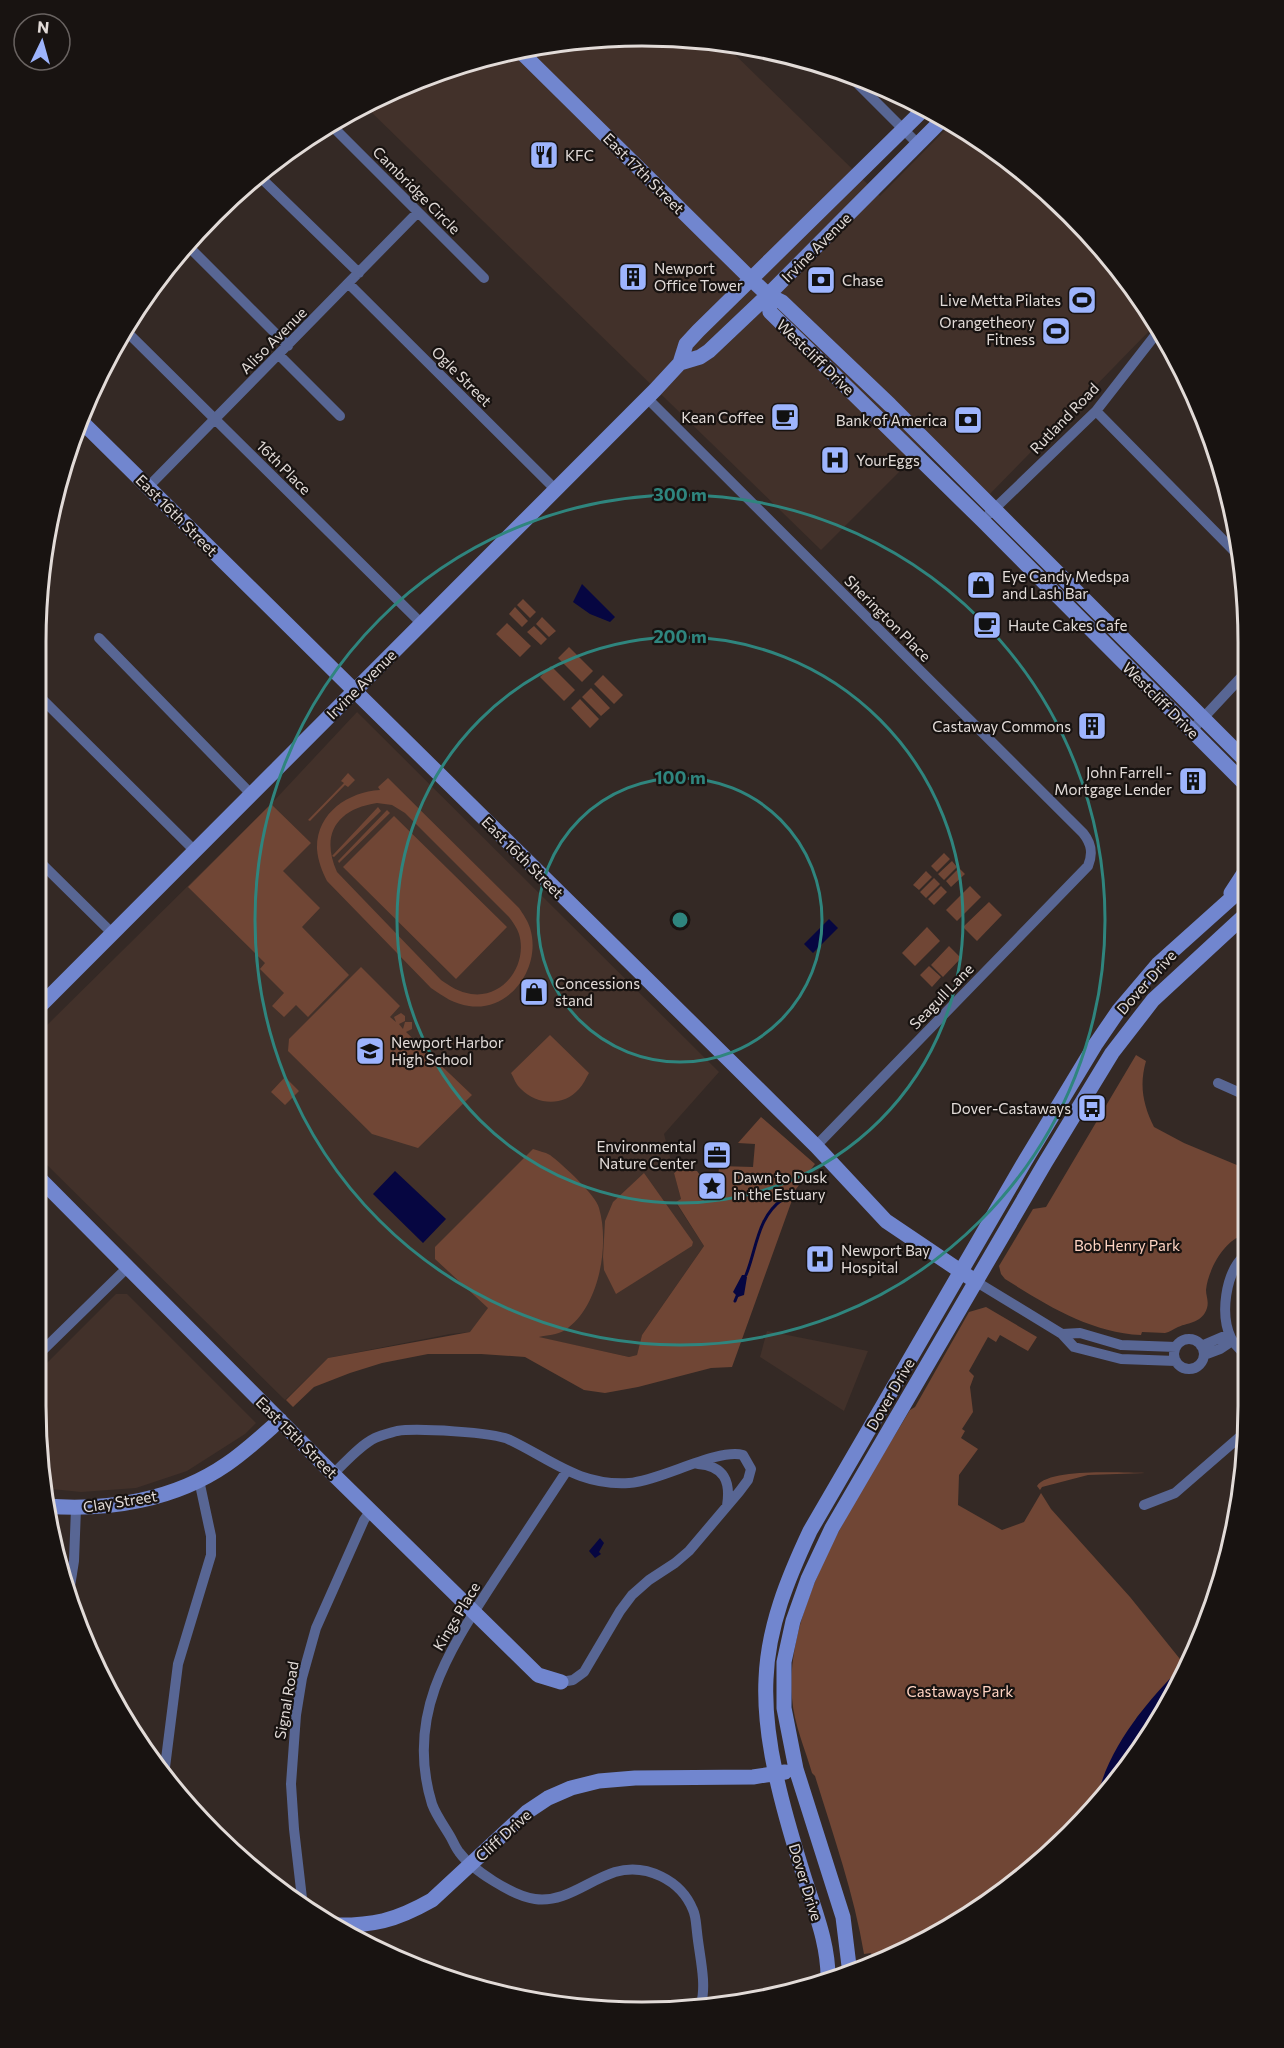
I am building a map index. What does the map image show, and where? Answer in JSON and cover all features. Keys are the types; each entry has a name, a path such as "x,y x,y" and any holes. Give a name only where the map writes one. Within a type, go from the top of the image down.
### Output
{"street":[{"name":"East 17th Street","path":"527,58 768,295"},
{"path":"864,90 918,144"},
{"name":"Irvine Avenue","path":"46,1000 647,398 680,363 687,344 918,115"},
{"name":"Irvine Avenue","path":"680,363 700,357 709,351 937,125"},
{"name":"Cambridge Circle","path":"337,131 484,278"},
{"path":"265,181 359,273"},
{"name":"Aliso Avenue","path":"148,487 418,212"},
{"path":"193,251 288,346"},
{"name":"Ogle Street","path":"349,284 555,489"},
{"name":"Westcliff Drive","path":"768,295 770,312 983,521 1238,778"},
{"name":"Westcliff Drive","path":"768,295 782,302 874,390 1238,753"},
{"name":"16th Place","path":"131,336 421,623"},
{"name":"Rutland Road","path":"983,521 1096,411 1154,337"},
{"path":"279,355 339,416"},
{"path":"830,370 841,372 874,390"},
{"name":"Sherington Place","path":"647,398 1083,833 1089,840 1091,848 1088,866"},
{"path":"1096,411 1229,546"},
{"name":"East 16th Street","path":"87,427 816,1146 886,1221 975,1281"},
{"path":"905,444 917,432"},
{"path":"99,638 251,794"},
{"path":"1192,730 1238,680"},
{"path":"46,703 195,850"},
{"name":"Seagull Lane","path":"816,1146 1088,866"},
{"path":"46,868 112,933"},
{"path":"1215,914 1238,884"},
{"name":"Dover Drive","path":"828,1971 823,1937 775,1775 766,1702 768,1658 776,1616 790,1572 810,1531 1095,1044 1119,1010 1158,964 1238,893"},
{"name":"Dover Drive","path":"849,1964 843,1917 796,1769 784,1708 784,1662 793,1621 808,1579 832,1528 975,1281 1112,1053 1153,1000 1238,921"},
{"path":"1095,1044 1112,1053"},
{"path":"1218,1083 1238,1092"},
{"name":"East 15th Street","path":"46,1185 333,1474 538,1675 561,1682"},
{"path":"1238,1266 1229,1280 1226,1303 1226,1320 1231,1337 1238,1346"},
{"path":"46,1347 128,1267"},
{"path":"975,1281 1062,1334 1074,1347 1121,1359 1176,1361 1183,1368 1192,1369 1200,1364 1202,1350 1197,1342 1188,1340 1176,1347 1123,1345 1080,1333 1062,1334"},
{"path":"1202,1350 1220,1349 1231,1337"},
{"path":"1121,1359 1123,1345"},
{"path":"1176,1347 1176,1361"},
{"name":"Clay Street","path":"56,1507 76,1508 116,1505 172,1492 225,1466 252,1446 280,1420"},
{"path":"333,1474 375,1438 397,1431 491,1434 507,1438 567,1472 594,1480 629,1483 735,1452 743,1455 751,1469 748,1480 689,1551 632,1595 620,1611 585,1672 573,1680 561,1682"},
{"path":"1144,1505 1175,1493 1236,1440"},
{"path":"694,1464 710,1465 721,1473 727,1481 730,1492 727,1506"},
{"name":"Kings Place","path":"567,1472 451,1648 432,1693 425,1730 425,1769 433,1806 460,1853 489,1878 532,1899 552,1900 616,1872 634,1870 657,1874 673,1882 686,1894 694,1912 702,1984 701,1998"},
{"path":"166,1763 178,1664 211,1555 211,1536 199,1480"},
{"path":"72,1576 76,1508"},
{"name":"Signal Road","path":"302,1894 291,1784 296,1715 302,1678 316,1628 371,1510"},
{"name":"Cliff Drive","path":"351,1926 393,1919 432,1900 527,1812 548,1798 571,1788 599,1781 635,1778 753,1777 775,1775 796,1769"}],"shaded area":[{"path":"642,46 720,52 735,54 880,196 946,130 1005,170 1063,221 1114,279 1150,331 986,498 931,440 821,550 371,112 451,78 526,58 564,52"},
{"path":"582,584 615,617 610,622 590,614 573,602"},
{"name":"Newport Harbor High School","path":"357,712 719,1072 664,1134 681,1199 676,1203 704,1246 642,1335 637,1355 629,1357 537,1337 470,1332 450,1334 328,1358 285,1400 46,1164 46,1026 271,804"},
{"path":"829,919 838,928 813,953 804,944"},
{"path":"395,1171 446,1219 423,1243 373,1194"},
{"path":"742,1275 747,1277 744,1295 738,1297 733,1292"},
{"path":"116,1294 127,1294 256,1423 245,1434 187,1471 136,1488 81,1492 53,1489 48,1445 46,1364"},
{"path":"767,1331 868,1351 844,1411 760,1357"},
{"path":"600,1538 604,1543 599,1552 601,1554 595,1558 589,1551"},
{"path":"1172,1678 1137,1737 1101,1785 1120,1743 1132,1724"}],"green space":[{"path":"523,599 536,612 530,618 517,605"},
{"path":"515,607 528,621 522,627 509,614"},
{"path":"542,617 556,631 549,637 536,624"},
{"path":"507,623 531,646 520,657 496,634"},
{"path":"534,626 547,639 541,645 527,632"},
{"path":"569,647 593,671 582,682 558,658"},
{"path":"551,666 575,690 564,701 540,677"},
{"path":"603,675 623,695 614,704 594,684"},
{"path":"591,688 610,708 601,716 582,697"},
{"path":"580,699 599,719 590,728 571,708"},
{"path":"348,773 355,780 348,787 345,785 310,821 308,820 344,783 341,781"},
{"path":"388,778 519,908 527,920 533,943 527,971 520,984 498,1002 484,1006 464,1005 449,1000 431,988 327,881 320,866 317,849 322,825 328,815 346,800 380,790 378,787","holes":["377,803 392,805 405,813 509,917 516,927 521,945 520,957 511,977 494,991 471,994 455,989 441,980 337,872 330,846 332,835 342,817 363,806"]},
{"path":"271,804 311,843 283,871 320,908 302,927 349,975 308,1017 296,1005 284,1017 272,1006 284,993 260,969 265,963 188,887"},
{"path":"378,807 381,811 334,857 332,856"},
{"path":"387,810 390,813 339,863 338,861"},
{"path":"394,816 507,927 456,979 343,867"},
{"path":"944,853 950,859 937,872 931,866"},
{"path":"952,861 957,867 944,880 938,874"},
{"path":"959,868 965,874 951,887 946,881"},
{"path":"926,871 932,877 919,890 913,885"},
{"path":"934,878 940,884 926,898 920,892"},
{"path":"941,886 947,892 934,905 928,899"},
{"path":"970,886 981,897 957,921 946,910"},
{"path":"989,902 1002,915 977,941 963,927"},
{"path":"927,927 940,941 915,966 902,953"},
{"path":"949,946 961,958 943,977 931,965"},
{"path":"929,966 941,977 932,987 920,975"},
{"path":"361,967 400,1006 390,1017 396,1022 394,1017 401,1013 405,1016 405,1021 399,1024 403,1029 405,1022 412,1022 412,1029 406,1032 472,1095 418,1148 372,1134 288,1051 289,1039"},
{"path":"550,1035 589,1073 573,1095 550,1102 527,1094 518,1086 511,1073"},
{"name":"Bob Henry Park","path":"1136,1055 1146,1061 1143,1095 1154,1127 1184,1143 1238,1166 1238,1238 1224,1249 1210,1274 1206,1290 1208,1305 1205,1313 1195,1321 1167,1333 1142,1332 1141,1335 1104,1329 1070,1316 1005,1279 999,1266 1033,1209 1046,1207"},
{"path":"285,1077 299,1091 285,1105 271,1092"},
{"path":"761,1117 815,1164 796,1189 732,1367 711,1368 605,1393 584,1390 525,1357 428,1354 382,1363 314,1387 293,1407 286,1400 328,1358 470,1332 488,1308 435,1259 435,1247 533,1149 550,1155 570,1172 597,1202 603,1240 599,1275 586,1307 577,1320 565,1330 539,1337 629,1357 637,1355 642,1335 704,1246 676,1202 681,1199 674,1173 678,1170 697,1171 700,1175 701,1194 717,1193 719,1166 753,1167 755,1144 738,1143"},
{"path":"644,1173 693,1242 692,1246 616,1294 604,1270 605,1221 613,1202"},
{"name":"Castaways Park","path":"986,1307 1037,1337 1028,1351 1000,1335 996,1342 988,1337 969,1371 974,1376 970,1387 973,1412 962,1429 965,1431 961,1438 978,1449 959,1475 958,1505 1002,1530 1024,1522 1041,1493 1051,1509 1130,1597 1180,1659 1171,1679 1137,1717 1104,1782 1090,1799 1035,1854 973,1901 940,1922 872,1955 871,1953 864,1954 855,1909 842,1864 795,1718 792,1698 793,1661 800,1624 813,1586 830,1548 969,1312"},
{"path":"1145,1473 1088,1475 1042,1487 1040,1490 1037,1486 1044,1480 1071,1474"}],"waterway":[{"path":"746,1275 763,1224 774,1206 783,1199"},
{"path":"735,1301 737,1296"}],"place":[{"name":"KFC","path":"544,155"},
{"name":"Newport Office Tower","path":"633,277"},
{"name":"Chase","path":"821,280"},
{"name":"Live Metta Pilates","path":"1082,300"},
{"name":"Orangetheory Fitness","path":"1056,331"},
{"name":"Kean Coffee","path":"785,417"},
{"name":"Bank of America","path":"968,420"},
{"name":"YourEggs","path":"835,460"},
{"name":"Eye Candy Medspa and Lash Bar","path":"981,585"},
{"name":"Haute Cakes Cafe","path":"987,625"},
{"name":"Castaway Commons","path":"1092,726"},
{"name":"John Farrell - Mortgage Lender","path":"1193,781"},
{"name":"Concessions stand","path":"534,992"},
{"name":"Newport Harbor High School","path":"370,1051"},
{"name":"Dover-Castaways","path":"1092,1108"},
{"name":"Environmental Nature Center","path":"717,1155"},
{"name":"Dawn to Dusk in the Estuary","path":"712,1186"},
{"name":"Newport Bay Hospital","path":"820,1259"}]}
